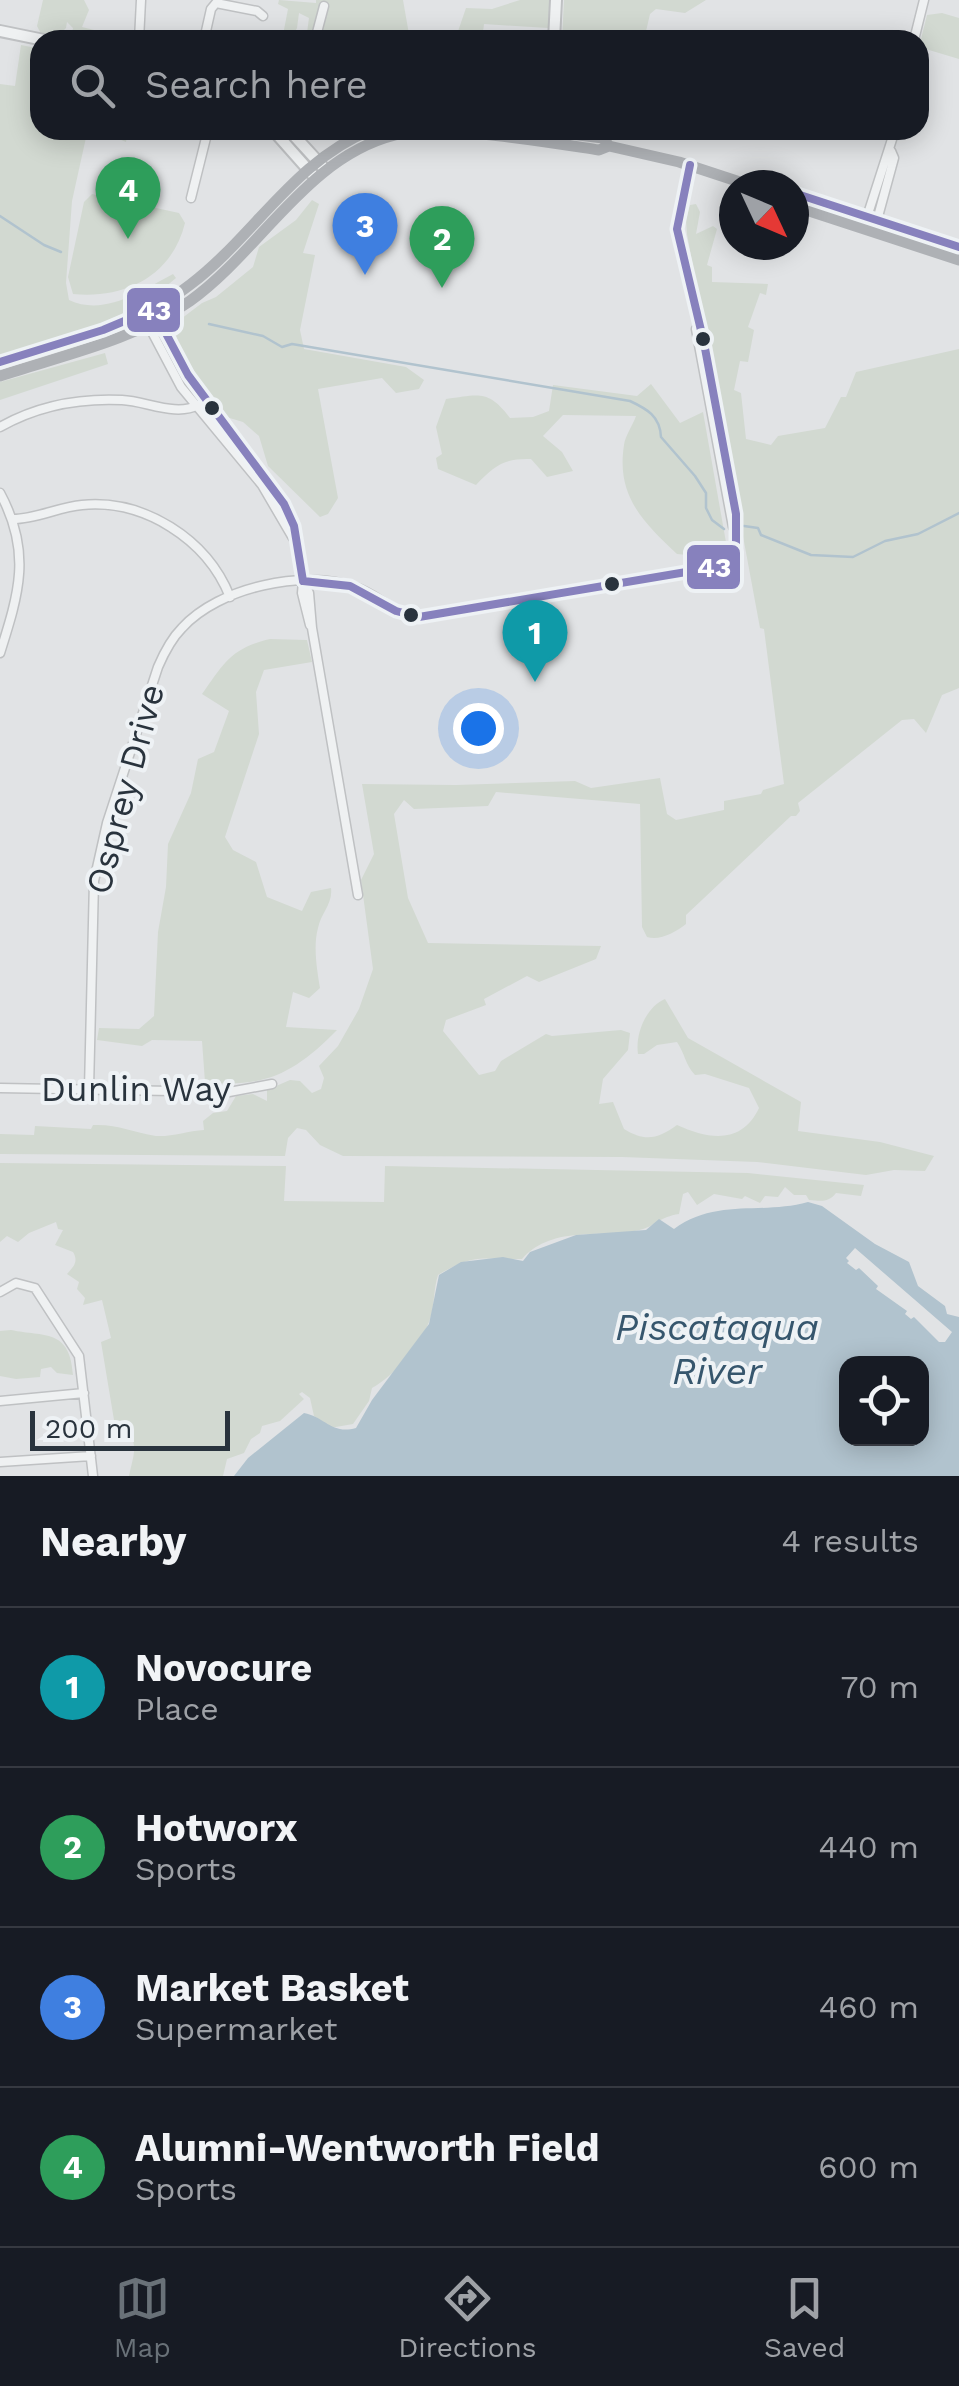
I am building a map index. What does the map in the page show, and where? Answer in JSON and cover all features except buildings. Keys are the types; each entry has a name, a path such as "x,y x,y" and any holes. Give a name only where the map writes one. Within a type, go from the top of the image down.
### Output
{"main road":[{"path":"0,376 151,318 212,283 340,144 349,140"},
{"path":"317,170 383,140"},
{"path":"498,140 599,150 609,146 719,175"},
{"path":"604,140 609,146"},
{"path":"809,198 959,260"},
{"path":"809,210 959,246"},
{"path":"0,362 151,318"}],"street":[{"path":"140,30 141,0"},
{"path":"554,30 556,0"},
{"path":"916,30 924,0"},
{"path":"206,30 210,9 216,3 263,16"},
{"path":"318,30 324,6"},
{"path":"0,31 30,37"},
{"path":"191,198 206,140"},
{"path":"284,140 317,170"},
{"path":"296,140 317,170"},
{"path":"870,224 894,158 890,152 893,140"},
{"name":"Osprey Drive","path":"89,1089 92,901 108,823 163,655 189,621 230,597 303,581 350,586 396,612 425,616 716,567 732,557 736,514 704,343 677,230 690,165"},
{"path":"151,318 205,400 274,486 294,526 305,612 312,628 358,894"},
{"path":"151,318 169,367 262,485 295,542"},
{"path":"0,427 39,410 85,400 141,402 177,410 205,400"},
{"path":"0,493 13,519 20,554 16,602 0,653"},
{"path":"13,519 92,504 146,514 180,533 203,553 230,597"},
{"name":"Dunlin Way","path":"0,1088 229,1092 272,1084"},
{"path":"0,1292 16,1284 34,1288 76,1351 94,1476"},
{"path":"0,1401 84,1393"},
{"path":"0,1462 91,1456"}],"shaded area":[{"path":"43,0 84,0 89,10 82,27 94,30 72,30 67,22 64,30 39,30"},
{"path":"279,0 403,0 408,30 307,30 309,18 299,13 296,30 284,30 288,9 278,4"},
{"path":"520,0 550,0 548,28 484,24 483,30 458,30 466,8 492,9"},
{"path":"564,0 706,0 685,13 656,9 650,14 646,30 562,30"},
{"path":"942,13 959,18 959,59 929,50 929,30 923,30 927,15"},
{"path":"21,45 30,47 30,140 85,140 72,201 66,283 69,300 96,305 110,303 173,274 176,278 115,317 0,357 0,84 15,86"},
{"path":"92,194 179,213 185,223 169,257 144,280 111,292 73,294 68,277 84,202"},
{"path":"312,200 319,204 303,253 315,255 300,330 304,349 406,367 424,380 419,389 396,393 382,378 318,389 338,498 328,514 320,517 268,466 259,436 243,422 223,416 180,349 173,325 253,267 259,247 296,220"},
{"path":"696,204 700,212 696,234 713,226 717,229 707,265 712,267 712,282 768,284 766,295 760,293 748,327 754,330 748,362 740,361 734,390 741,393 746,439 771,445 778,436 825,428 841,397 846,397 856,372 959,349 959,688 942,695 926,733 914,719 902,720 798,803 800,811 796,816 791,816 686,915 686,924 668,935 647,937 642,927 640,804 496,792 488,806 414,809 404,800 394,814 408,898 428,943 601,946 596,959 539,982 527,976 484,999 486,1005 446,1020 443,1031 479,1075 495,1071 501,1061 546,1034 621,1030 630,1033 628,1050 603,1079 599,1104 613,1102 624,1129 651,1137 677,1125 713,1136 744,1128 759,1108 749,1088 705,1074 695,1075 677,1042 657,1045 638,1054 643,1022 652,1008 665,999 688,1038 801,1102 798,1131 880,1142 934,1156 925,1171 894,1170 866,1175 757,1162 622,1157 343,1156 297,1128 288,1138 285,1156 0,1154 0,1134 34,1135 35,1126 91,1129 93,1125 102,1125 168,1136 204,1130 203,1121 213,1113 227,1111 236,1096 253,1094 267,1101 267,1090 290,1080 300,1081 312,1093 321,1089 324,1078 319,1066 338,1046 359,1009 373,969 361,880 374,854 362,784 575,781 591,788 660,778 667,814 676,820 724,810 724,801 761,794 784,784 764,629 760,628 687,234 690,205"},
{"path":"105,353 108,364 0,400 0,382"},
{"path":"651,384 680,423 703,412 727,548 709,557 677,554 635,507 624,479 623,463 625,442 636,416 563,415 543,436 562,452 573,471 547,477 531,459 514,460 494,468 476,485 438,469 436,458 442,454 436,427 446,399 482,396 495,402 510,418 533,417 549,411 553,385 637,396"},
{"path":"270,639 307,640 312,662 264,670 256,692 259,734 225,837 233,850 256,862 267,897 302,911 311,892 331,888 317,935 320,988 309,998 293,992 286,1027 337,1030 308,1057 278,1074 245,1083 205,1082 202,1041 152,1040 142,1046 97,1040 99,1028 139,1029 154,1016 168,844 191,793 198,759 214,752 229,711 202,694 237,652"},
{"path":"0,1163 286,1166 284,1201 384,1202 385,1166 748,1173 864,1185 861,1196 836,1193 821,1201 794,1195 785,1187 778,1197 765,1196 760,1203 745,1196 742,1199 714,1194 697,1205 688,1192 683,1194 679,1214 643,1229 564,1237 535,1248 522,1259 462,1263 438,1275 425,1331 398,1368 372,1388 369,1401 353,1424 330,1428 314,1416 310,1398 302,1392 299,1394 304,1399 280,1421 262,1426 244,1453 227,1459 223,1476 129,1476 132,1438 122,1427 108,1437 106,1425 114,1420 101,1342 111,1338 102,1300 83,1305 85,1298 77,1289 79,1282 67,1274 75,1256 55,1245 63,1230 58,1229 56,1222 18,1242 7,1236 0,1242"},
{"path":"0,1331 61,1342 71,1360 73,1375 57,1373 51,1367 41,1369 40,1377 0,1376"}],"water":[{"name":"Piscataqua River","path":"808,1202 822,1206 875,1244 909,1262 918,1286 945,1306 947,1314 959,1317 959,1476 234,1476 248,1458 304,1413 341,1429 356,1428 429,1324 439,1275 461,1262 503,1257 523,1261 530,1252 576,1235 646,1230 659,1219 674,1229 690,1219 723,1210"}],"pier":[{"path":"855,1248 952,1332 945,1342 939,1342 914,1317 905,1314 907,1311 876,1289 878,1286 859,1268 847,1263 846,1258"}],"waterway":[{"path":"0,216 61,252"},
{"path":"209,324 263,336 282,347 292,344 630,401 655,418 661,437 706,493 706,508 712,520 724,529"},
{"path":"744,526 758,528 761,535 811,555 853,557 885,541 918,534 959,513"}],"transit line":[{"name":"43","path":"303,581 350,586 396,611 419,617 716,567 729,561 736,549 736,514 704,343 677,229 690,165"},
{"name":"43","path":"809,198 959,247"},
{"name":"43","path":"0,362 103,330 153,309 188,375 284,504 294,526 303,581"}],"place":[{"name":"Alumni-Wentworth Field","path":"128,239"},
{"name":"Market Basket","path":"365,275"},
{"name":"Hotworx","path":"442,288"},
{"name":"Novocure","path":"535,682"}]}
